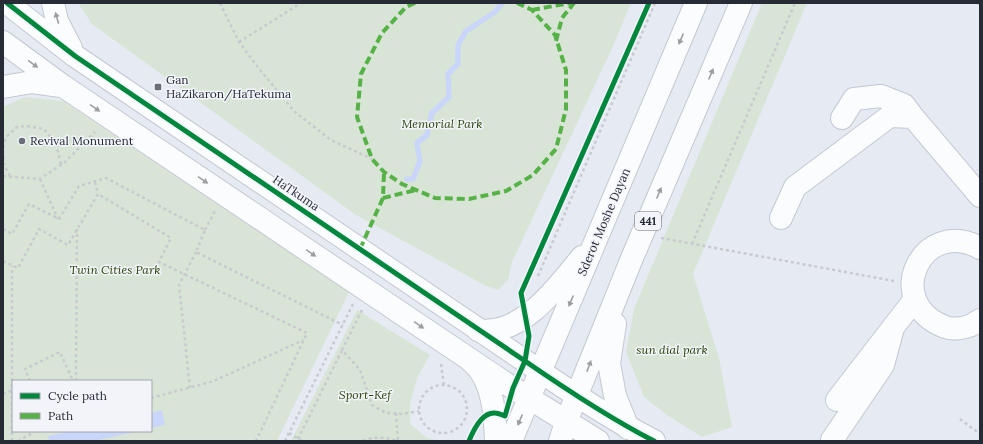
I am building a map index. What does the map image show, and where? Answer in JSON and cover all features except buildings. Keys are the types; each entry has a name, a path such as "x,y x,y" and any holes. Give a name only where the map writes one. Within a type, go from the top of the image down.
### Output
{"street":[{"path":"53,3 57,21 75,56"},
{"name":"Sderot Moshe Dayan","path":"511,441 696,3"},
{"name":"441","path":"563,432 632,258 741,3"},
{"path":"3,38 16,6"},
{"name":"HaTkuma","path":"16,6 75,56 540,372 628,428 654,441"},
{"path":"3,42 110,118 529,398 563,432 598,441"},
{"path":"3,87 32,82 63,86"},
{"path":"842,118 854,99 881,96 904,105 980,196"},
{"path":"781,218 796,187 890,116 913,117"},
{"path":"980,247 967,242 954,240 941,243 929,250 920,259 914,271 914,292 922,313 934,322 948,328 963,328 980,320"},
{"path":"478,330 501,328 526,317 548,297 595,243"},
{"path":"628,428 615,396 610,363 615,322 632,258"},
{"path":"836,400 893,328 914,292"},
{"path":"835,441 832,440 882,365 893,328"},
{"path":"470,360 480,371 491,398 494,413 496,441"}],"path":[{"path":"220,3 239,42 295,112 331,140 372,159"},
{"path":"239,42 301,3"},
{"path":"636,32 649,3"},
{"path":"536,280 655,3"},
{"path":"692,244 795,3"},
{"path":"3,176 40,179 61,164 110,118"},
{"path":"10,177 4,165 3,149 6,137 17,127 27,126 44,129 56,144 61,164"},
{"path":"59,219 79,186 106,178 205,230 196,252 179,285 190,388"},
{"path":"40,179 59,219"},
{"path":"95,182 98,194 171,238 159,262 307,333 256,441"},
{"path":"3,261 18,268 39,229 68,245 98,194"},
{"path":"3,229 12,234 29,204 59,219"},
{"path":"74,380 77,228"},
{"path":"642,234 914,292"},
{"path":"196,252 342,325"},
{"path":"12,265 12,441"},
{"path":"298,439 371,293"},
{"path":"285,441 350,310"},
{"path":"152,398 214,381 304,340"},
{"path":"342,350 360,370 372,405 386,413 403,414 419,411"},
{"path":"30,380 25,369 60,352 74,380"},
{"path":"436,386 452,388 459,392 464,398 466,406 464,421 459,427 445,433 438,433 430,430 421,419 419,411 423,396 436,386"},
{"path":"3,394 12,390"},
{"path":"363,441 367,439 390,438 397,441 396,413"},
{"path":"960,419 980,434"},
{"path":"18,441 34,432"},
{"path":"289,433 302,441"}],"green space":[{"name":"Memorial Park","path":"78,3 631,3 614,44 512,262 508,280 498,290 486,286 356,215 92,24"},
{"name":"sun dial park","path":"762,3 807,3 693,274 719,358 732,427 702,437 667,415 644,397 626,352 634,309"},
{"name":"Twin Cities Park","path":"25,97 63,101 349,292 277,441 3,441 3,107"},
{"name":"Sport-Kef","path":"357,310 430,355 417,378 410,404 410,424 427,438 440,441 291,441"}],"water":[{"path":"162,410 165,425 152,428 152,413"},
{"path":"66,432 135,432 95,441 49,441 48,436"}],"waterway":[{"path":"407,179 413,179 420,161 417,143 427,135 432,113 449,97 448,74 458,64 458,45 466,31 495,12 502,3"}],"marked path":[{"path":"415,3 406,7 382,33 361,74 357,117 372,159 384,172 402,184 435,198 469,199 506,191 533,175 556,149 566,109 566,70 555,35 532,10 517,3"},
{"path":"532,10 570,3"},
{"path":"556,41 562,18 574,3"},
{"path":"360,249 383,198 384,172"},
{"path":"383,198 416,190"}],"cycle path":[{"path":"7,3 75,56 572,393 654,441"},
{"path":"469,441 479,423 486,416 495,413 505,416 513,388 525,361 529,336 521,293 649,3"}],"place":[{"name":"Gan HaZikaron/HaTekuma","path":"158,87"},
{"name":"Revival Monument","path":"22,141"}]}
